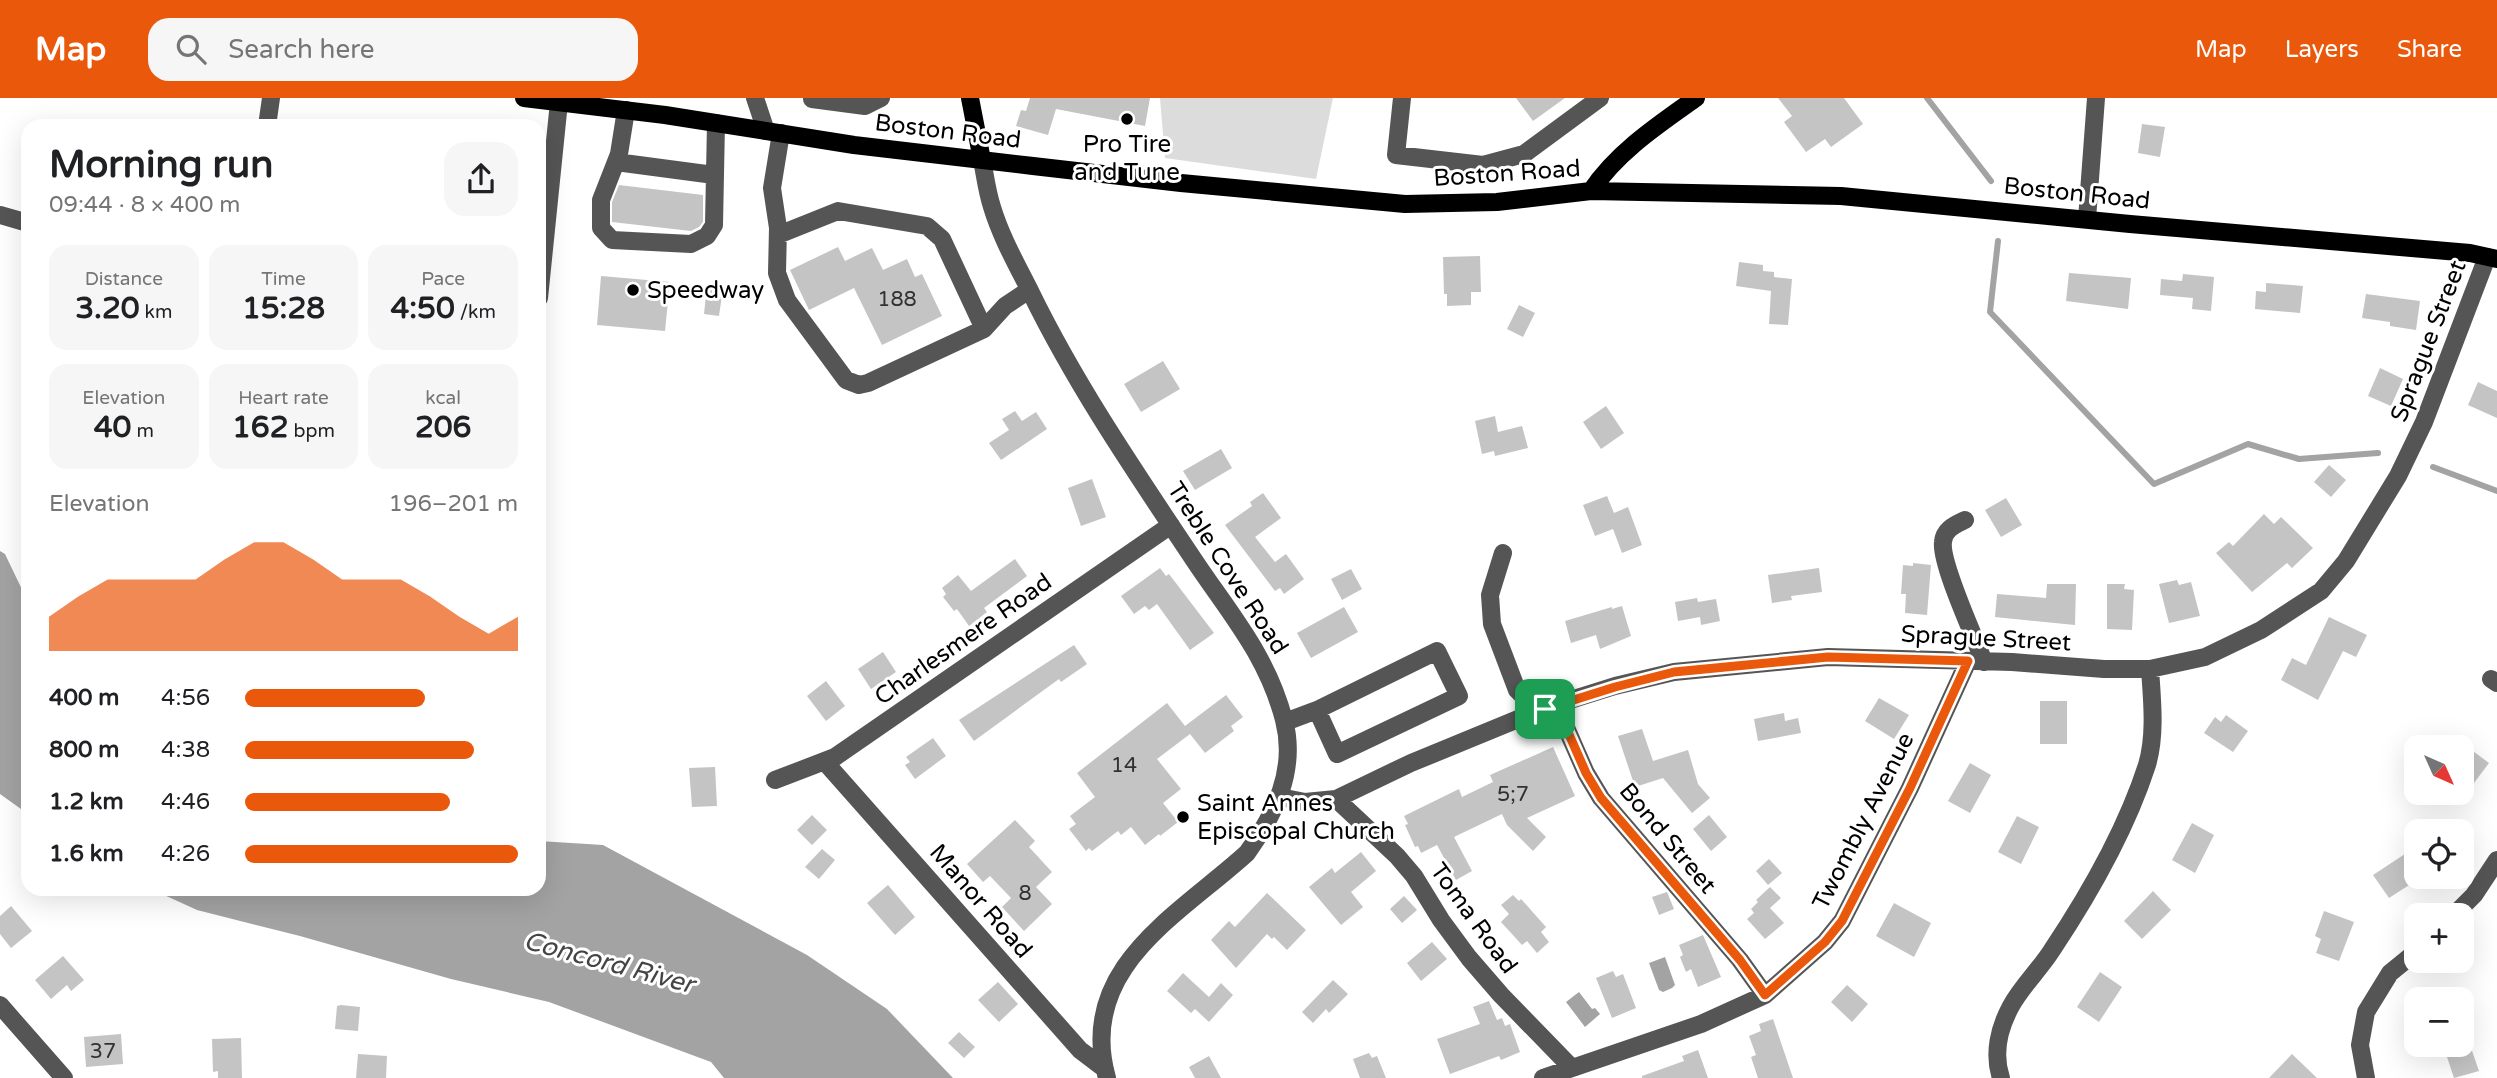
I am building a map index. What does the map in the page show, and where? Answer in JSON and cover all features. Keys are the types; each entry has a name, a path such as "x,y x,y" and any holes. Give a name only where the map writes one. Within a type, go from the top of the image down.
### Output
{"main road":[{"name":"Boston Road","path":"524,98 596,102 626,110 982,160 1181,183 1405,204 1497,202 1591,191 1841,196 2470,253 2492,258"},
{"name":"Treble Cove Road","path":"970,98 982,160"},
{"path":"1591,191 1604,171 1653,129 1696,98"}],"street":[{"path":"268,119 271,98"},
{"path":"755,98 773,132 772,188 778,235 777,272 787,300 846,380 859,385 868,383 984,329 1005,306 1029,290"},
{"path":"812,99 865,106 881,98"},
{"path":"1402,98 1396,155 1483,166 1524,154 1600,98"},
{"path":"2087,219 2096,98"},
{"path":"546,168 559,102"},
{"path":"626,110 616,162 601,200 601,228 612,240 691,244 707,236 714,225 716,123"},
{"name":"Treble Cove Road","path":"982,160 991,205 1029,290 1087,397 1209,583 1235,616 1265,667 1285,722 1287,756 1280,797 1247,853 1156,930 1126,962 1112,990 1104,1018 1102,1046 1106,1074"},
{"path":"616,162 714,175"},
{"path":"778,235 838,211 927,226 942,239 984,329"},
{"path":"0,215 21,221"},
{"name":"Sprague Street","path":"1280,797 1305,802 1336,799 1411,763 1545,709 1674,672 1828,657 2150,669 2205,657 2261,630 2321,591 2346,561 2398,476 2424,422 2492,258"},
{"path":"1965,520 1950,527 1942,541 1976,661"},
{"name":"Charlesmere Road","path":"775,780 835,757 1171,525"},
{"name":"Bond Street","path":"1503,553 1490,595 1492,624 1517,690 1528,701 1564,723 1586,773 1601,798 1740,960 1765,995"},
{"path":"1285,722 1317,710 1437,651 1459,696 1337,754 1317,710"},
{"name":"Twombly Avenue","path":"1543,1078 1701,1024 1765,995 1825,942 1842,921 1976,661"},
{"path":"2001,1078 1997,1067 1997,1053 2000,1034 2011,1006 2070,923 2121,829 2148,762 2152,727 2150,669"},
{"name":"Manor Road","path":"825,761 1080,1050 1106,1074"},
{"name":"Toma Road","path":"1336,799 1397,856 1414,876 1469,958 1571,1067"},
{"path":"2466,903 2497,860"},
{"path":"2366,1078 2360,1045 2366,1012 2390,973 2404,962"},
{"path":"0,1005 64,1078"}],"shaded area":[{"path":"1160,98 1333,98 1316,179 1165,158"}],"water":[{"path":"0,551 5,554 21,587 21,809 0,794"},
{"name":"Concord River","path":"546,841 603,845 807,955 887,1009 953,1078 724,1078 711,1062 549,1002 451,979 197,910 166,896 546,896"},
{"path":"1665,957 1675,985 1663,992 1659,990 1649,963"},
{"path":"1579,992 1592,1009 1595,1008 1600,1014 1585,1027 1566,1002"}],"building":[{"name":"Pro Tire and Tune","path":"1030,98 1150,98 1145,126 1056,109 1048,135 1016,126 1021,110 1026,111"},
{"path":"1516,98 1565,98 1533,121"},
{"path":"1778,98 1844,98 1863,124 1831,147 1825,139 1806,152 1784,122 1792,116"},
{"path":"2142,124 2165,127 2160,157 2138,153"},
{"path":"619,185 703,195 703,222 691,231 612,222 612,202"},
{"path":"838,247 845,261 872,248 883,270 907,259 915,277 922,274 942,316 882,345 854,288 809,310 790,270"},
{"path":"1480,256 1481,292 1471,292 1471,305 1447,306 1443,257"},
{"path":"1739,262 1763,265 1763,271 1774,272 1774,277 1792,279 1788,325 1769,324 1771,291 1736,286"},
{"path":"2069,273 2131,278 2128,309 2066,301"},
{"path":"2183,274 2214,277 2211,311 2192,309 2193,298 2160,295 2161,279 2182,281"},
{"path":"601,276 670,282 665,331 597,325"},
{"path":"2266,283 2303,286 2300,313 2255,309 2256,291 2266,292"},
{"path":"707,286 723,288 719,316 704,314"},
{"path":"2366,294 2420,301 2416,330 2390,326 2390,322 2362,318"},
{"path":"1519,305 1535,313 1523,337 1507,329"},
{"path":"1163,361 1180,389 1141,412 1124,384"},
{"path":"2380,368 2403,379 2391,406 2368,396"},
{"path":"2478,382 2497,391 2497,418 2468,405"},
{"path":"1606,406 1624,433 1601,449 1583,422"},
{"path":"1015,411 1022,421 1036,412 1047,429 1001,460 989,443 1009,430 1002,419"},
{"path":"1495,416 1498,432 1522,426 1528,448 1495,456 1494,451 1482,454 1475,421"},
{"path":"1221,449 1232,468 1195,490 1183,471"},
{"path":"2329,465 2346,480 2331,497 2314,482"},
{"path":"1092,479 1106,517 1081,526 1068,488"},
{"path":"1263,493 1281,518 1255,537 1275,562 1286,554 1304,579 1284,594 1280,588 1275,591 1225,525 1252,506 1250,502"},
{"path":"1607,496 1614,513 1628,507 1642,545 1622,553 1613,529 1595,536 1583,505"},
{"path":"2006,498 2022,525 2001,537 1985,510"},
{"path":"2264,514 2274,524 2281,517 2313,548 2292,568 2287,563 2252,592 2216,553 2229,542 2233,546"},
{"path":"1015,559 1027,576 984,608 987,612 969,626 957,609 954,611 943,597 946,594 942,588 958,575 971,591"},
{"path":"1913,563 1931,565 1927,615 1905,613 1906,594 1901,594 1903,565 1913,566"},
{"path":"1160,568 1166,576 1169,574 1214,633 1190,650 1157,604 1149,610 1145,606 1134,614 1121,596"},
{"path":"1819,568 1822,592 1791,596 1792,600 1772,603 1768,575"},
{"path":"1351,569 1362,589 1342,600 1331,579"},
{"path":"2177,580 2179,585 2191,582 2200,616 2169,623 2159,584"},
{"path":"2047,584 2076,584 2075,625 1995,617 1997,594 2046,598"},
{"path":"2107,584 2125,584 2124,589 2134,590 2132,630 2107,629"},
{"path":"1697,598 1698,602 1716,599 1720,621 1701,625 1700,617 1678,621 1675,602"},
{"path":"1622,606 1631,636 1600,649 1596,635 1571,643 1565,621"},
{"path":"1344,607 1358,632 1311,658 1297,633"},
{"path":"2329,617 2367,635 2356,657 2343,651 2318,700 2281,680 2292,658 2306,665"},
{"path":"1074,645 1087,664 1061,682 1059,679 974,741 959,720"},
{"path":"883,652 896,672 871,689 858,669"},
{"path":"826,681 845,706 826,721 807,696"},
{"path":"1226,695 1243,717 1231,726 1234,731 1205,753 1190,734 1157,759 1181,789 1163,803 1178,822 1145,845 1131,827 1121,835 1118,831 1092,851 1089,848 1086,851 1069,829 1076,824 1070,816 1095,797 1077,773 1167,703 1185,726"},
{"path":"1879,698 1909,715 1894,739 1865,721"},
{"path":"2040,701 2067,701 2067,744 2040,744"},
{"path":"1784,713 1785,721 1798,718 1801,733 1758,741 1754,719"},
{"path":"2226,715 2248,731 2233,752 2204,733 2215,717 2221,722"},
{"path":"1642,729 1653,761 1688,750 1698,784 1710,798 1692,813 1663,778 1635,787 1618,736"},
{"path":"933,738 946,756 915,779 905,765 910,762 906,757"},
{"path":"1553,747 1575,796 1527,818 1546,837 1533,851 1507,825 1502,814 1454,837 1472,871 1456,880 1437,845 1421,853 1418,846 1415,847 1404,816 1459,789 1462,797 1493,782 1490,775"},
{"path":"2474,752 2489,763 2474,783"},
{"path":"1970,763 1991,775 1970,813 1948,801"},
{"path":"715,767 717,806 692,807 689,768"},
{"path":"812,815 827,830 812,845 797,830"},
{"path":"1709,815 1727,837 1711,851 1693,829"},
{"path":"2017,816 2039,827 2021,864 1998,852"},
{"path":"1015,820 1035,841 1029,847 1052,872 1036,887 1052,904 1024,931 1002,907 1011,898 990,876 983,882 967,864"},
{"path":"2192,823 2214,835 2195,873 2172,860"},
{"path":"822,849 835,860 819,879 805,867"},
{"path":"1361,852 1376,871 1351,892 1363,907 1341,925 1309,887 1332,868 1335,873"},
{"path":"2404,855 2404,888 2389,898 2373,875"},
{"path":"1769,859 1782,873 1768,885 1756,871"},
{"path":"888,885 915,917 895,935 867,903"},
{"path":"1770,887 1781,898 1770,908 1784,923 1765,939 1747,919 1754,913 1751,909 1758,902 1756,900"},
{"path":"2153,891 2171,910 2142,939 2124,921"},
{"path":"1667,892 1674,909 1659,915 1652,897"},
{"path":"1267,893 1306,930 1287,950 1267,934 1236,968 1211,940 1229,921 1235,927"},
{"path":"1513,895 1519,901 1521,899 1546,927 1541,932 1549,942 1537,953 1527,941 1522,945 1501,922 1509,914 1501,905"},
{"path":"1404,896 1417,910 1402,923 1390,909"},
{"path":"1894,903 1931,923 1914,957 1876,936"},
{"path":"11,906 32,931 11,948 0,934 0,916"},
{"path":"2324,911 2354,922 2339,961 2316,953 2321,939 2315,936"},
{"path":"1703,935 1721,977 1698,987 1691,969 1686,972 1679,945"},
{"path":"1432,942 1447,959 1421,981 1407,963"},
{"path":"63,956 84,980 71,991 67,985 51,999 35,980"},
{"path":"1613,971 1616,977 1623,974 1636,1008 1612,1018 1596,978"},
{"path":"2100,972 2122,987 2099,1022 2077,1007"},
{"path":"1183,973 1209,997 1221,983 1233,995 1209,1022 1195,1009 1191,1013 1167,991"},
{"path":"1333,980 1348,994 1329,1013 1326,1009 1313,1023 1302,1012"},
{"path":"998,982 1018,1004 999,1022 978,1000"},
{"path":"1847,985 1868,1004 1852,1022 1831,1002"},
{"path":"1489,1001 1497,1020 1502,1018 1505,1026 1510,1024 1520,1052 1501,1060 1499,1056 1450,1074 1437,1039 1480,1024 1473,1007"},
{"path":"337,1006 360,1007 358,1031 335,1029"},
{"path":"1773,1019 1793,1078 1758,1078 1751,1057 1756,1055 1749,1036 1761,1031 1759,1024"},
{"path":"959,1032 975,1047 964,1058 948,1043"},
{"path":"121,1034 123,1064 86,1067 84,1037"},
{"path":"241,1038 242,1078 218,1078 218,1071 213,1072 212,1039"},
{"path":"1698,1050 1708,1078 1642,1078 1684,1061 1682,1056"},
{"path":"1369,1053 1372,1058 1377,1056 1386,1078 1360,1078 1353,1059"},
{"path":"358,1054 387,1056 386,1078 356,1078"},
{"path":"2292,1054 2317,1078 2269,1078"},
{"path":"1209,1056 1221,1078 1195,1078 1189,1067"},
{"path":"2447,1057 2474,1057 2479,1071 2454,1078"}],"waterway":[{"path":"1927,98 1991,181"},
{"path":"1998,241 1990,312 2154,484 2248,444 2299,459 2378,453"},
{"path":"2433,467 2497,491"}],"place":[{"name":"Pro Tire and Tune","path":"1127,119"},
{"name":"Speedway","path":"633,290"},
{"name":"Saint Annes Episcopal Church","path":"1183,817"}],"route":[{"path":"1828,657 1968,661 1910,788 1842,921 1825,942 1765,995 1740,960 1601,798 1586,773 1564,723 1545,709 1674,672 1828,657"}]}
